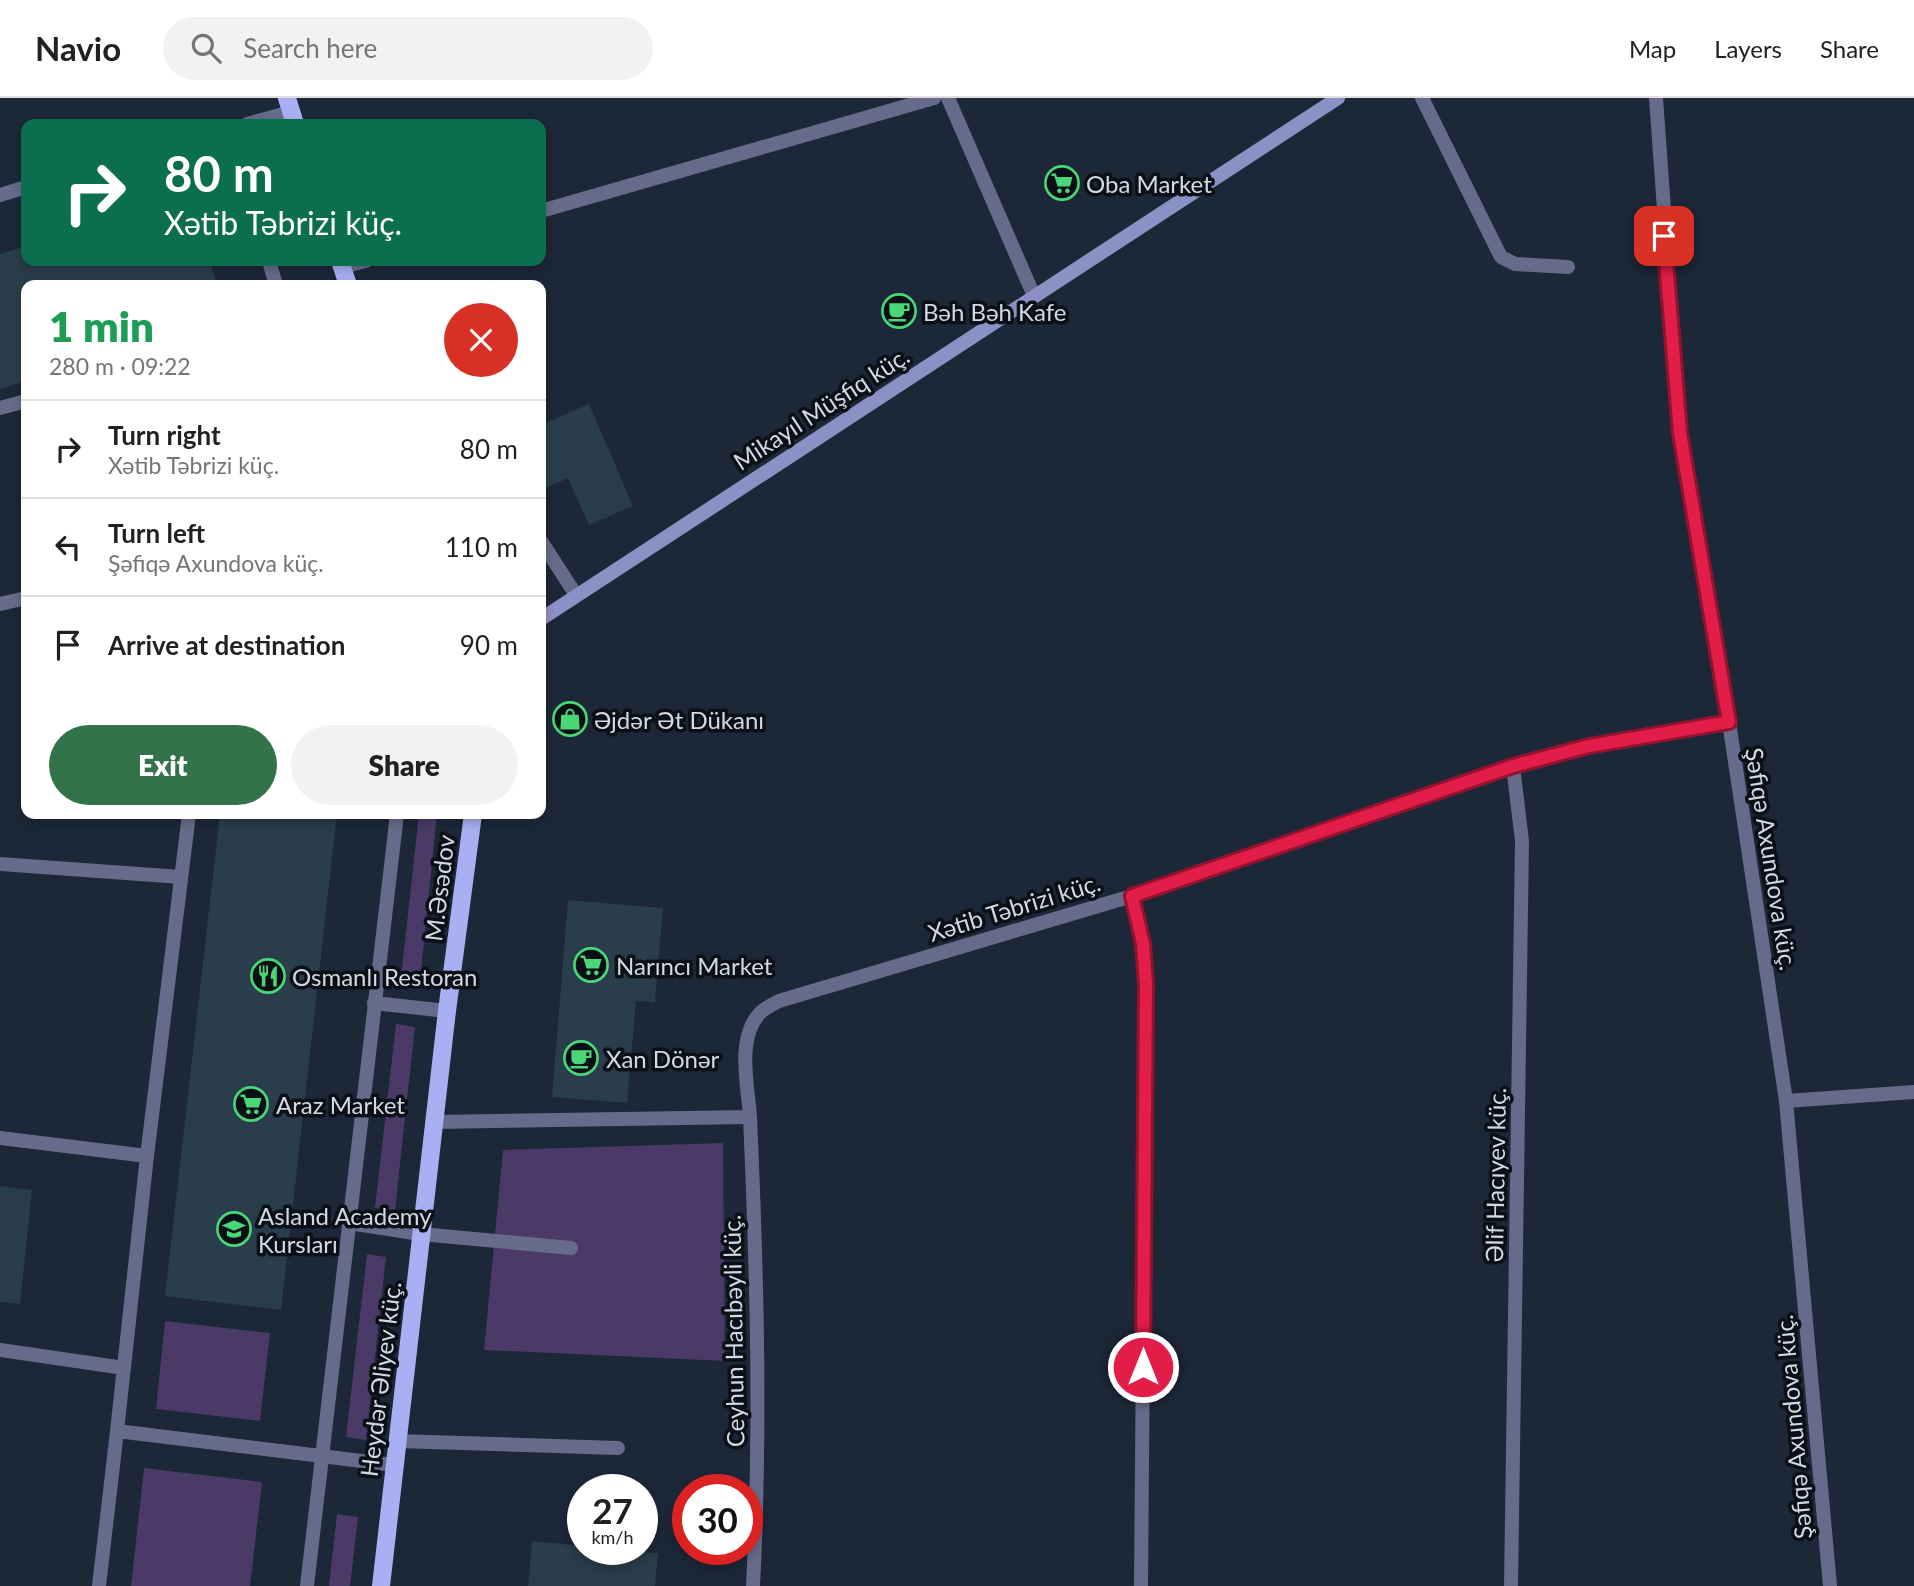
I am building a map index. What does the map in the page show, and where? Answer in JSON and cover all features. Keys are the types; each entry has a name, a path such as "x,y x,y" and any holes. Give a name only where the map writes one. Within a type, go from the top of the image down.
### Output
{"main road":[{"name":"Mikayıl Müşfiq küç.","path":"546,615 1338,98"},
{"name":"M.Əsədov","path":"447,1011 472,819"},
{"name":"Heydər Əliyev küç.","path":"382,1586 447,1011"}],"street":[{"path":"546,210 934,98"},
{"path":"948,98 1034,296"},
{"path":"1422,98 1501,257 1515,264 1568,267"},
{"name":"Şəfiqə Axundova küç.","path":"1656,98 1680,433 1729,722 1786,1101 1830,1586"},
{"path":"264,119 291,111"},
{"path":"0,195 21,189"},
{"path":"0,408 21,402"},
{"path":"546,549 576,595"},
{"path":"0,604 21,599"},
{"name":"Xətib Təbrizi küç.","path":"750,1117 746,1047 750,1030 760,1013 779,1001 1132,896 1513,766 1589,746 1729,722"},
{"name":"Əlif Hacıyev küç.","path":"1511,1586 1522,841 1513,766"},
{"path":"99,1586 146,1156 188,819"},
{"path":"307,1586 396,819"},
{"path":"0,864 181,877"},
{"path":"1132,896 1143,944 1146,985 1141,1586"},
{"path":"374,1003 447,1011"},
{"path":"1786,1101 1914,1092"},
{"path":"435,1122 750,1117"},
{"name":"Ceyhun Hacıbəyli küç.","path":"750,1117 759,1318 758,1491 753,1586"},
{"path":"0,1138 146,1156"},
{"path":"349,1223 421,1234 571,1248"},
{"path":"0,1350 124,1368"},
{"path":"117,1431 394,1465"},
{"path":"397,1441 618,1448"}],"shaded area":[{"path":"418,819 436,819 419,990 400,987"},
{"path":"396,1024 415,1027 395,1210 375,1208"},
{"path":"723,1143 725,1361 484,1350 503,1150"},
{"path":"367,1254 386,1257 366,1440 346,1437"},
{"path":"165,1321 270,1333 260,1421 156,1409"},
{"path":"144,1468 262,1482 250,1586 131,1586"},
{"path":"337,1514 358,1517 350,1586 329,1586"}],"building":[{"path":"21,248 21,266 211,266 216,280 21,280 21,383 0,389 0,254"},
{"path":"589,404 633,506 589,525 568,478 546,488 546,423"},
{"path":"219,819 336,819 281,1310 165,1296"},
{"path":"568,900 663,908 655,1002 636,1001 627,1103 552,1097"},
{"path":"0,1186 32,1190 20,1304 0,1302"},
{"path":"532,1541 567,1544 567,1565 657,1565 655,1586 528,1586"}],"place":[{"name":"Oba Market","path":"1062,183"},
{"name":"Bəh Bəh Kafe","path":"899,311"},
{"name":"Əjdər Ət Dükanı","path":"570,719"},
{"name":"Narıncı Market","path":"591,965"},
{"name":"Osmanlı Restoran","path":"268,976"},
{"name":"Xan Dönər","path":"581,1058"},
{"name":"Araz Market","path":"251,1104"},
{"name":"Asland Academy Kursları","path":"234,1229"}],"route":[{"path":"1143,1367 1146,985 1143,944 1132,896 1513,766 1589,746 1729,722 1680,433 1664,236"}]}
